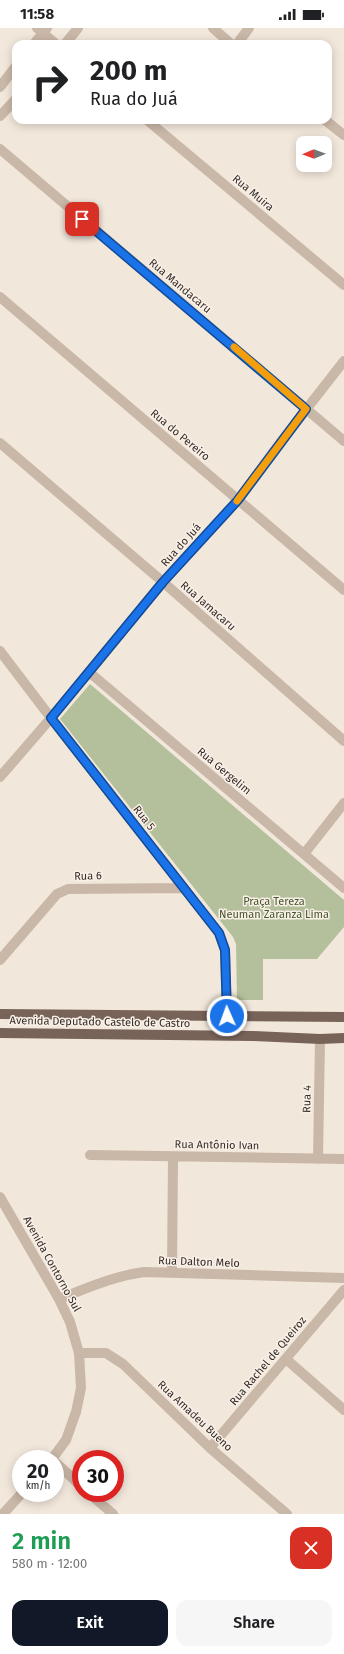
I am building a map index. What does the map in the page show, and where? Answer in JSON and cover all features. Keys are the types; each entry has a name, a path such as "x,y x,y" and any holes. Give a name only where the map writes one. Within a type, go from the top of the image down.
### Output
{"main road":[{"name":"Avenida Deputado Castelo de Castro","path":"0,1014 344,1017"},
{"name":"Avenida Deputado Castelo de Castro","path":"0,1033 253,1036 320,1039 344,1038"}],"street":[{"path":"68,40 78,28"},
{"path":"213,28 226,40"},
{"path":"240,40 249,28"},
{"path":"36,40 42,30 52,40"},
{"path":"0,87 12,71"},
{"path":"0,116 12,103"},
{"name":"Rua Muira","path":"152,124 344,285"},
{"path":"330,124 344,135"},
{"name":"Rua Mandacaru","path":"0,149 344,441"},
{"name":"Rua do Pereiro","path":"0,297 344,590"},
{"name":"Rua do Juá","path":"0,777 51,718 163,582 238,500 344,361"},
{"name":"Rua Jamacaru","path":"0,443 163,582 344,741"},
{"name":"Rua 5","path":"0,651 219,933 225,950 227,1016"},
{"name":"Rua Gergelim","path":"89,672 344,888"},
{"path":"304,854 344,804"},
{"name":"Rua 6","path":"0,960 57,894 68,889 184,888"},
{"name":"Rua 4","path":"318,1159 320,1039"},
{"name":"Rua Antônio Ivan","path":"90,1155 344,1159"},
{"path":"172,1273 173,1157"},
{"name":"Avenida Contorno Sul","path":"0,1197 59,1299 70,1322 79,1353 81,1388 76,1412 66,1440 59,1450"},
{"name":"Rua Dalton Melo","path":"59,1299 126,1274 144,1272 344,1278"},
{"name":"Rua Rachel de Queiroz","path":"210,1448 344,1290"},
{"name":"Rua Amadeu Bueno","path":"79,1353 106,1353 116,1358 210,1448 287,1514"},
{"path":"286,1358 344,1410"},
{"path":"64,1470 72,1478"},
{"path":"3,1514 14,1502"},
{"path":"99,1502 113,1514"}],"green space":[{"name":"Praça Tereza Neuman Zaranza Lima","path":"90,684 344,900 344,927 317,959 263,959 263,1000 237,1000 236,944 233,937 60,719"}],"slow traffic":[{"path":"234,347 306,409 237,501"}],"route":[{"path":"82,219 306,409 238,500 163,582 51,718 219,933 225,950 227,1016"}]}
